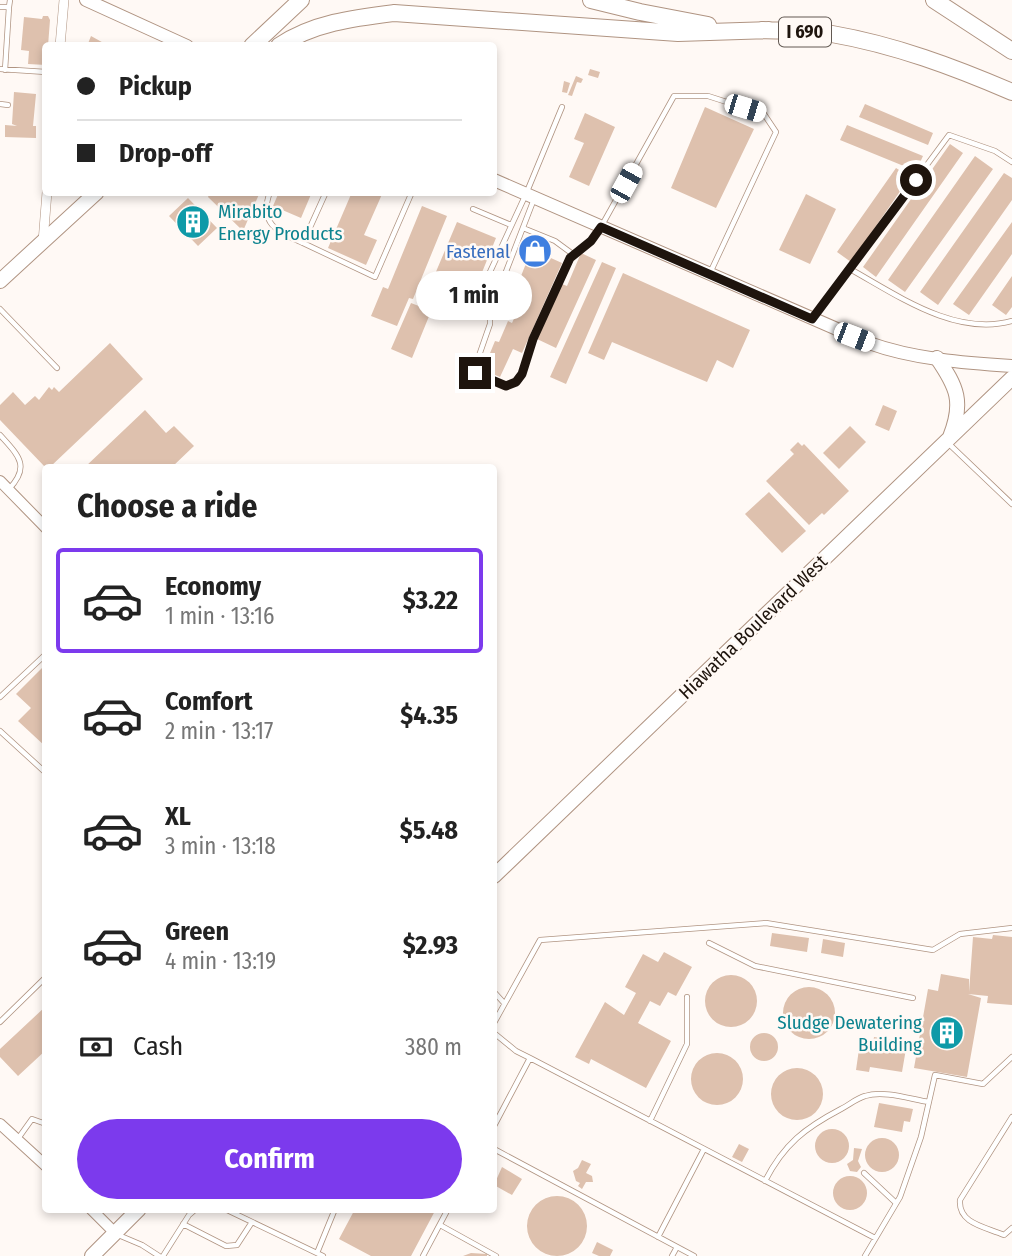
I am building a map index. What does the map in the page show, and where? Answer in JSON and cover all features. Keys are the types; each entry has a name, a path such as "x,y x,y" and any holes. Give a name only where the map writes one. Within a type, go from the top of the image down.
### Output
{"highway":[{"path":"256,42 301,0"},
{"name":"I 690","path":"591,0 701,24 830,34 873,43 932,60 1012,92"},
{"path":"934,0 1008,49"},
{"path":"953,0 1008,49"},
{"path":"287,42 314,28 353,18 394,13 678,33 769,30"}],"main road":[{"path":"86,0 178,42"},
{"path":"497,181 889,350 1012,366"},
{"path":"0,281 93,196"},
{"path":"937,358 951,378 958,397 956,417 947,442"},
{"name":"Hiawatha Boulevard West","path":"497,873 1012,378"},
{"path":"92,1256 135,1213"}],"street":[{"path":"60,42 64,0"},
{"path":"43,242 47,196"},
{"path":"4,485 42,520"},
{"path":"0,1124 42,1162"},
{"path":"95,1213 115,1233"}],"lane":[{"path":"10,0 3,70 42,72"},
{"path":"0,7 9,7"},
{"path":"562,107 530,196 523,228 491,313 490,324 474,370 479,376 506,386 516,382 522,374 533,339 570,258 591,241 601,227 674,96 708,96 764,114 776,132 709,274"},
{"path":"0,104 8,105"},
{"path":"812,319 949,135 995,151 1012,162"},
{"path":"269,196 266,204 268,220 279,232 375,277 410,196"},
{"path":"303,243 324,196"},
{"path":"471,313 512,225 530,196"},
{"path":"473,209 512,225"},
{"path":"523,228 555,241 574,255"},
{"path":"850,269 918,306 962,323 1000,324 1012,321"},
{"path":"0,309 57,368"},
{"path":"0,435 17,453 21,465 19,478 4,485"},
{"path":"947,442 1012,504"},
{"path":"0,697 42,658"},
{"path":"0,731 42,768"},
{"path":"497,1018 540,940 766,923 933,950 960,934 1012,928"},
{"path":"709,943 755,966 913,998"},
{"path":"0,1022 42,981"},
{"path":"497,995 505,1003"},
{"path":"650,1121 687,1044 687,997"},
{"path":"497,1035 516,1051 874,1238"},
{"path":"865,1256 896,1203 921,1137 935,1075 984,1084 1012,1057"},
{"path":"497,1120 530,1058"},
{"path":"765,1181 774,1163 790,1142 814,1123 866,1096 929,1101"},
{"path":"1012,1117 960,1200 959,1210 964,1218 1004,1235 1012,1228"},
{"path":"17,1140 32,1119 42,1123"},
{"path":"659,1237 704,1149"},
{"path":"497,1151 694,1256"},
{"path":"864,1173 896,1203"},
{"path":"115,1233 161,1256 193,1213"},
{"path":"233,1213 323,1256"},
{"path":"317,1253 333,1213"},
{"path":"423,1256 446,1213"},
{"path":"183,1224 226,1246 237,1245 252,1222"},
{"path":"440,1225 496,1256"},
{"path":"672,1256 677,1247"}],"building":[{"path":"43,16 48,16 50,20 48,42 42,42 42,65 28,64 29,51 21,50 24,17 42,19"},
{"path":"91,36 102,42 89,42"},
{"path":"590,69 600,72 598,78 588,75"},
{"path":"576,76 583,79 581,83 577,82 572,96 568,95"},
{"path":"564,81 570,83 567,93 562,92"},
{"path":"14,92 36,94 33,126 36,126 36,138 5,137 5,125 17,126 12,124"},
{"path":"865,104 933,133 928,145 859,117"},
{"path":"705,107 754,129 716,208 671,188"},
{"path":"585,113 615,127 589,186 569,177 584,143 574,139"},
{"path":"847,125 923,156 916,171 840,140"},
{"path":"950,144 963,153 876,277 863,267"},
{"path":"975,156 993,169 905,292 888,280"},
{"path":"896,168 910,177 851,262 837,252"},
{"path":"1004,173 1012,178 1012,200 938,305 920,292"},
{"path":"806,194 836,209 810,264 779,250"},
{"path":"208,196 258,196 243,231"},
{"path":"277,196 310,196 301,218 273,206"},
{"path":"350,196 381,196 364,235 377,240 366,265 328,248"},
{"name":"Mirabito Energy Products","path":"188,198 217,228 198,246 169,216"},
{"path":"422,206 447,216 413,299 409,298 397,326 371,316 383,287 388,289"},
{"path":"457,222 496,238 472,297 459,292 452,308 434,304 412,358 391,349 411,303 424,308 430,294 427,293"},
{"path":"1012,222 1012,254 969,315 953,304"},
{"path":"533,246 544,251 542,254 562,263 522,353 513,349 500,377 483,370 495,341 499,342 508,321 512,323 529,285 519,281"},
{"path":"581,253 596,260 556,348 537,339 562,284 567,286"},
{"path":"602,262 616,268 566,384 550,377"},
{"path":"623,273 750,330 733,368 717,360 707,382 612,342 604,360 588,353"},
{"path":"1012,276 1012,307 1006,315 992,305"},
{"path":"110,343 143,379 53,464 42,464 0,420 0,405 13,392 25,405 35,396 39,400 49,387 52,390 54,387 59,392"},
{"path":"883,405 897,411 889,431 875,425"},
{"path":"145,410 166,433 174,426 194,446 175,464 88,464"},
{"path":"850,426 866,442 839,469 823,453"},
{"path":"798,442 802,446 804,444 849,491 809,525 766,481 794,454 790,450"},
{"path":"769,492 806,531 782,553 745,514"},
{"path":"42,668 42,743 18,721 31,708 16,694"},
{"path":"772,933 809,938 807,952 770,946"},
{"name":"Sludge Dewatering Building","path":"993,935 1012,937 1012,1005 987,1003 988,996 968,994 981,998 967,1077 914,1068 928,989 938,991 941,974 969,979 969,992 973,937 992,939"},
{"path":"823,939 845,943 843,957 821,953"},
{"path":"664,952 692,967 676,996 668,992 660,1006 650,1001 638,1023 671,1041 646,1088 591,1059 589,1064 575,1057 605,1002 624,1015 636,993 625,987 643,954 658,962"},
{"path":"731,975 750,982 757,1001 750,1020 731,1027 712,1020 705,1001 712,982"},
{"path":"809,987 828,994 835,1013 828,1032 809,1039 790,1032 783,1013 790,994"},
{"path":"42,1010 42,1054 18,1076 0,1057 0,1049"},
{"path":"764,1033 774,1037 778,1047 774,1057 764,1061 754,1057 750,1047 754,1037"},
{"path":"874,1037 907,1043 902,1072 870,1067 869,1072 856,1070 860,1042 873,1045"},
{"path":"717,1053 736,1060 743,1079 736,1098 717,1105 698,1098 691,1079 698,1060"},
{"path":"797,1068 816,1075 823,1094 816,1113 797,1120 778,1113 771,1094 778,1075"},
{"path":"879,1103 913,1109 910,1122 904,1121 902,1132 874,1127"},
{"path":"832,1129 844,1134 849,1146 844,1158 832,1163 820,1158 815,1146 820,1134"},
{"path":"882,1138 894,1143 899,1155 894,1167 882,1172 870,1167 865,1155 870,1143"},
{"path":"739,1144 749,1149 742,1162 732,1157"},
{"path":"854,1148 862,1149 858,1161 861,1167 857,1172 850,1171 847,1164 853,1160"},
{"path":"582,1160 591,1164 586,1173 592,1176 593,1182 586,1182 582,1189 578,1186 580,1183 576,1181 573,1171"},
{"path":"502,1167 522,1179 512,1195 497,1187"},
{"path":"850,1176 862,1181 867,1193 862,1205 850,1210 838,1205 833,1193 838,1181"},
{"path":"557,1196 569,1198 582,1209 587,1226 585,1238 574,1251 557,1256 545,1254 532,1243 527,1226 529,1214 540,1201"},
{"path":"353,1213 434,1213 411,1256 371,1256 339,1239"},
{"path":"597,1242 613,1250 610,1256 592,1253"},
{"path":"471,1253 487,1254 487,1256 463,1256"}],"place":[{"name":"Mirabito Energy Products","path":"193,222"},
{"name":"Fastenal","path":"535,251"},
{"name":"Sludge Dewatering Building","path":"947,1033"}],"route":[{"path":"475,373 506,386 516,382 522,374 533,339 570,258 591,241 601,227 812,319 916,180"}]}
